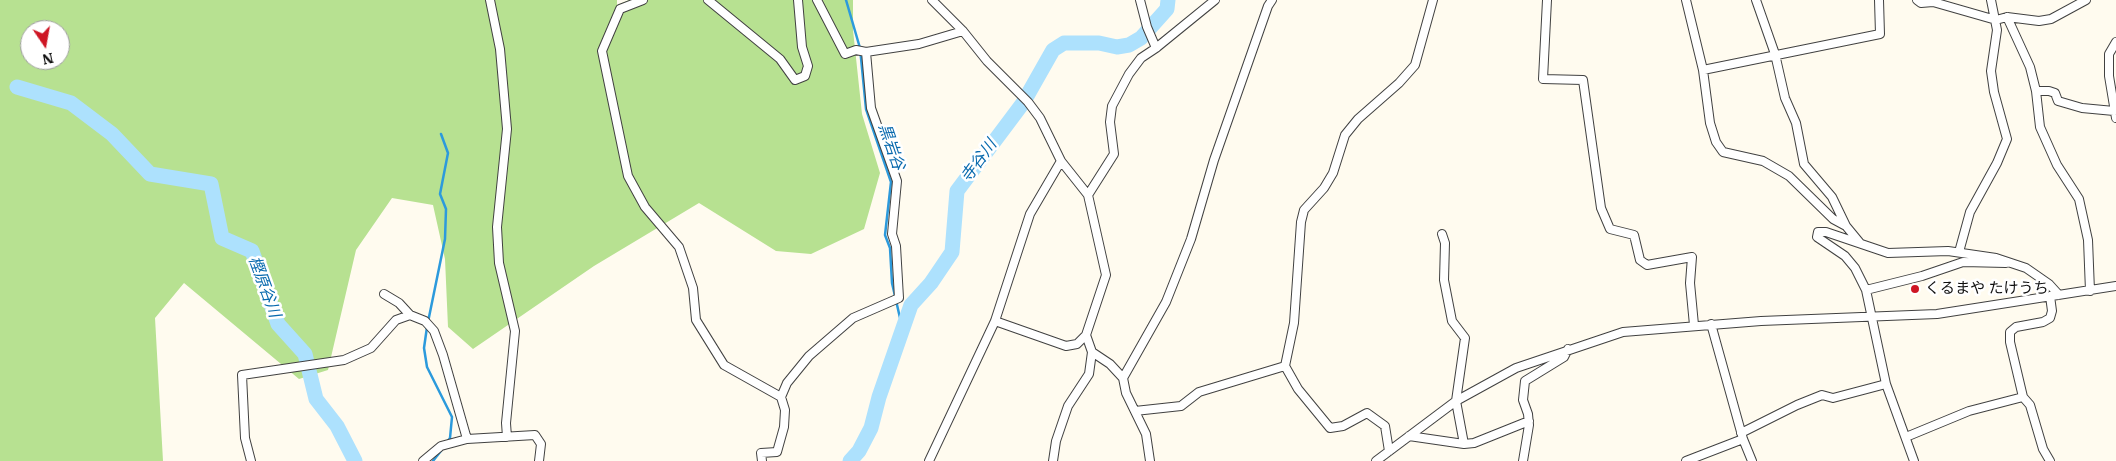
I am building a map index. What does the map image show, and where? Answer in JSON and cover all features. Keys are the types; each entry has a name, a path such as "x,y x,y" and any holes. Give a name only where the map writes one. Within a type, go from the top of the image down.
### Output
{"street":[{"path":"490,0 500,49 507,129 497,227 499,263 515,331 506,423 507,437"},
{"path":"643,0 620,9 602,51 628,176 644,207 679,247 693,288 696,320 724,365 781,397"},
{"path":"708,0 780,59 795,80 805,76 808,66 802,47 798,0"},
{"path":"817,0 845,54 856,50 865,52 919,44 963,31"},
{"path":"932,0 963,31 987,62 1026,100 1040,118 1061,162 1088,195 1106,275 1086,336 1077,344 1066,346 995,321"},
{"path":"1140,0 1148,31 1156,48"},
{"path":"1088,195 1114,154 1110,122 1112,106 1129,74 1141,58 1215,0"},
{"path":"1123,378 1166,302 1187,248 1214,160 1268,6 1272,0"},
{"path":"1389,451 1385,426 1367,413 1343,426 1330,428 1298,389 1286,366 1294,323 1301,222 1304,210 1324,188 1334,173 1345,135 1358,119 1415,65 1433,0"},
{"path":"1547,0 1543,79 1583,80 1601,208 1610,229 1634,235 1640,260 1647,265 1692,257 1690,283 1694,324"},
{"path":"1686,0 1703,70 1710,123 1716,142 1723,152 1763,161 1789,176 1833,218 1846,226"},
{"path":"1756,0 1775,54 1785,98 1796,123 1804,164 1832,197 1846,226 1861,245"},
{"path":"1703,70 1880,34 1879,0"},
{"path":"1917,0 1921,3 1933,2 1996,20 2007,17 2039,21 2051,18 2086,0"},
{"path":"1962,252 1970,212 1978,193 1997,163 2007,139 1994,92 1992,70 1997,30 1991,0"},
{"path":"2007,17 2030,67 2036,91 2040,127 2057,164 2079,199 2088,240 2090,290"},
{"path":"2036,91 2049,91 2055,93 2058,101 2115,114 2110,86 2109,54 2116,42"},
{"path":"762,461 761,453 777,452 784,427 785,410 781,397 787,383 809,356 854,318 899,298 896,246 892,234 897,182 871,108 865,52"},
{"path":"929,461 995,321 1030,214 1061,162"},
{"path":"1914,461 1886,384 1866,290 1855,268 1845,256 1817,237 1818,232 1826,232 1888,253 1962,252 2010,262 2026,268 2049,284 2059,295"},
{"path":"1442,234 1445,243 1444,280 1452,321 1465,338 1456,401 1464,444"},
{"path":"1866,290 1922,276 1963,262 2010,262"},
{"path":"1380,460 1389,451 1456,401 1516,368 1623,332 1694,324 1937,314 2116,286"},
{"path":"384,294 399,303 410,315 427,323 434,332 443,355 467,438"},
{"path":"2050,296 2052,311 2050,318 2043,322 2016,326 2010,332 2010,342 2023,396 2030,405 2043,449 2050,461"},
{"path":"251,461 245,438 242,375 344,360 371,348 396,320 410,315"},
{"path":"1711,324 1742,436 1752,461"},
{"path":"1053,461 1056,441 1068,406 1089,374 1092,352 1086,336"},
{"path":"1523,461 1529,421 1523,400 1525,381 1564,357 1568,349"},
{"path":"1092,352 1110,364 1123,378 1126,393 1146,434 1150,461"},
{"path":"1134,411 1181,406 1198,392 1286,366"},
{"path":"1686,461 1742,436 1797,405 1822,395 1833,398 1886,384"},
{"path":"1906,437 1969,410 2023,396"},
{"path":"1409,436 1464,444 1474,443 1529,421"},
{"path":"426,460 440,446 467,438 535,435 541,444 539,461"}],"green space":[{"path":"0,0 617,0 617,5 629,0 853,0 853,30 862,114 880,173 864,229 811,254 776,251 699,203 594,266 473,349 448,327 445,259 433,205 392,198 356,250 328,370 299,379 184,283 155,318 163,461 0,461"}],"waterway":[{"name":"黒岩谷","path":"846,0 860,48 866,109 891,182 885,235 890,248 892,283 903,331"},
{"name":"寺谷川","path":"850,461 859,451 871,428 879,397 911,305 931,283 952,252 957,191 1023,103 1053,50 1064,43 1099,43 1117,47 1129,45 1141,38 1167,9 1168,0"},
{"name":"樫原谷川","path":"17,87 71,103 112,134 150,174 211,184 222,238 252,251 278,324 305,354 316,399 337,426 355,461"},
{"path":"428,322 445,239 446,209 440,194 448,153 441,134"},
{"path":"427,327 424,348 427,367 452,417 450,438 447,442"},
{"path":"433,461 444,447"}],"place":[{"name":"くるまや たけうち","path":"1915,289"}]}
